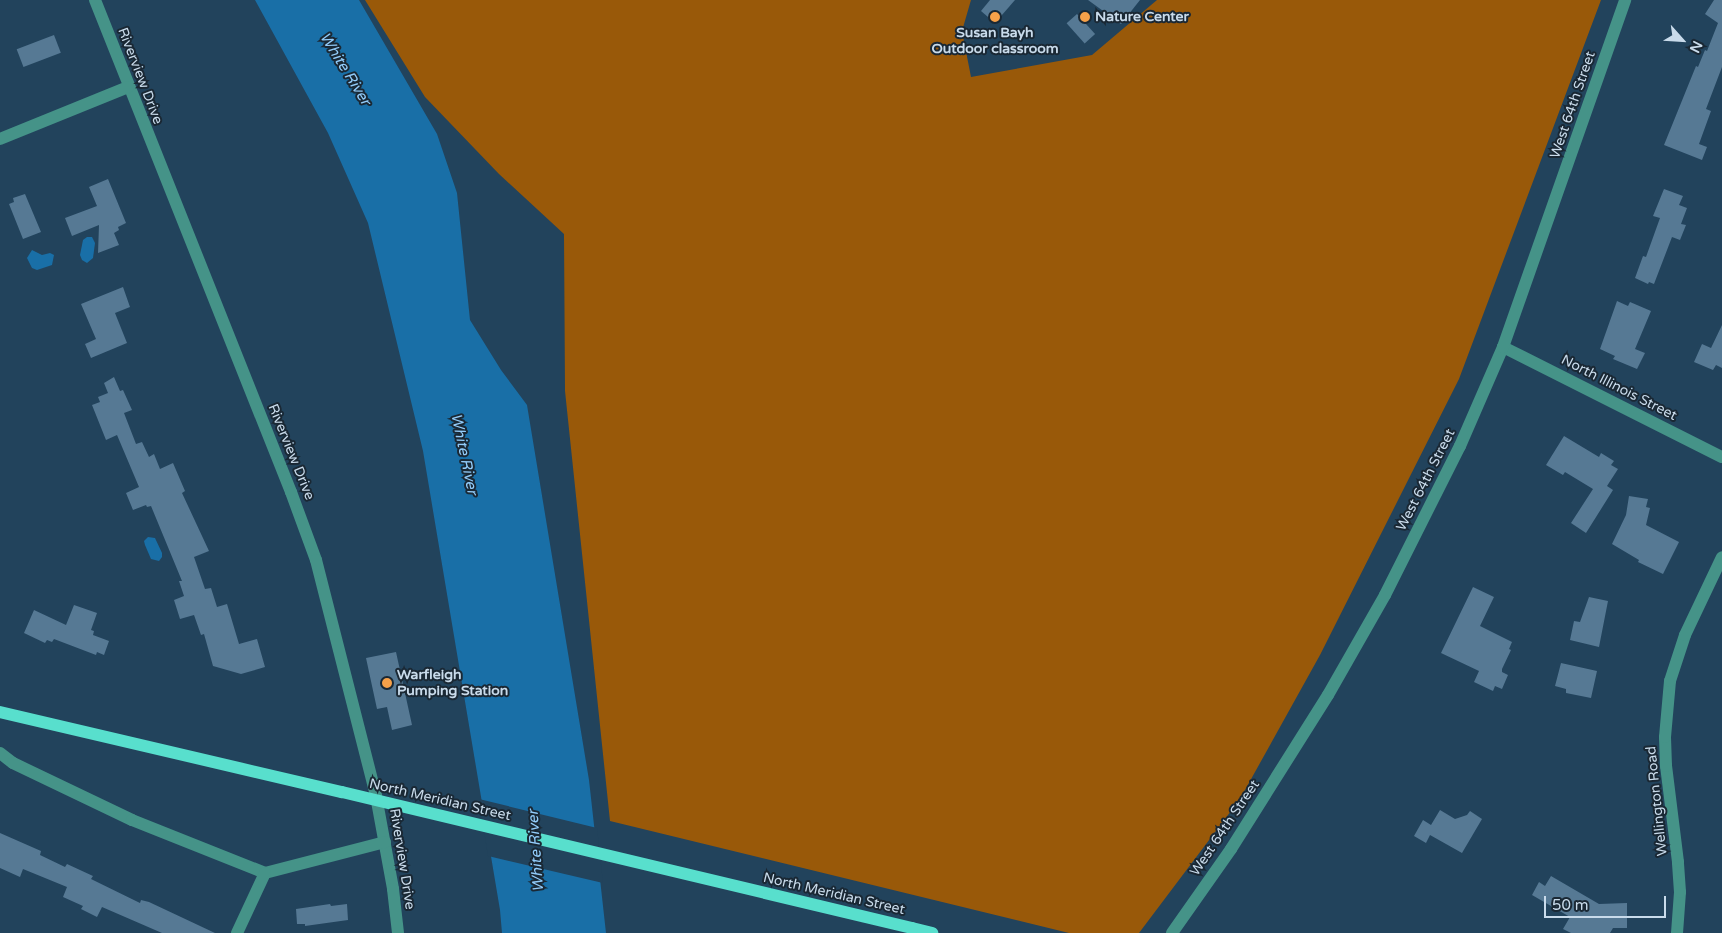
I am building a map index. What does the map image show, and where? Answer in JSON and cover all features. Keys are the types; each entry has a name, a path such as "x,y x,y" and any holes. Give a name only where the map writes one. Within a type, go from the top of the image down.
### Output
{"main road":[{"name":"North Meridian Street","path":"0,712 932,933"}],"street":[{"name":"Riverview Drive","path":"95,0 128,87 291,492 316,560 371,777 384,842 398,933"},
{"name":"West 64th Street","path":"1172,933 1268,791 1368,626 1460,446 1503,347 1625,0"},
{"path":"0,139 128,87"},
{"name":"North Illinois Street","path":"1503,347 1722,457"},
{"name":"Wellington Road","path":"1677,933 1680,892 1666,766 1665,737 1670,681 1685,635 1722,557"},
{"path":"0,753 13,763 132,820 228,860 265,873 384,842"},
{"path":"237,933 265,873"}],"shaded area":[{"path":"365,0 971,0 962,31 971,77 1092,55 1157,0 1601,0 1459,379 1320,655 1240,799 1139,933 1069,933 610,821 565,391 564,234 499,174 425,97"}],"water":[{"name":"White River","path":"255,0 359,0 437,134 457,193 470,320 501,370 527,405 589,780 606,933 502,933 500,910 423,451 368,223 328,133"},
{"path":"87,237 92,237 95,243 93,258 87,263 82,260 80,255 83,240"},
{"path":"32,250 42,255 50,253 54,255 52,265 37,270 32,268 27,258"},
{"path":"148,537 155,538 162,553 159,561 151,559 144,541"}],"pier":[{"path":"479,799 597,828 603,883 488,856"}],"building":[{"name":"Susan Bayh Outdoor classroom","path":"990,0 1015,0 995,23 981,11"},
{"path":"1088,0 1140,0 1121,24"},
{"path":"1714,0 1722,0 1722,67 1706,109 1711,111 1699,144 1707,147 1702,160 1664,145 1696,66 1698,67 1705,50 1707,51 1718,23 1705,14"},
{"path":"1077,14 1095,34 1085,43 1067,23"},
{"path":"54,35 61,53 23,67 17,49"},
{"path":"108,179 126,223 118,227 119,230 114,233 119,245 98,253 99,225 72,236 65,218 97,206 89,187"},
{"path":"1664,189 1683,196 1679,205 1687,208 1681,224 1686,225 1680,240 1672,237 1654,284 1649,282 1648,284 1635,278 1643,256 1646,257 1660,218 1653,216"},
{"path":"25,194 41,232 23,239 9,204 14,202 13,198"},
{"path":"123,287 130,307 115,313 127,343 91,358 85,344 96,339 81,304"},
{"path":"1617,301 1628,306 1630,302 1651,311 1635,349 1645,353 1637,369 1613,359 1615,356 1600,349"},
{"path":"1722,325 1722,368 1716,365 1713,370 1694,362 1702,344 1711,348"},
{"path":"114,377 120,391 123,390 132,410 124,413 136,444 142,442 149,457 154,454 160,469 173,463 185,491 182,493 209,551 194,557 205,589 211,588 217,607 227,604 239,644 257,639 265,667 241,674 213,666 204,634 201,635 194,615 180,619 174,600 184,596 179,581 182,581 151,506 147,507 146,505 133,510 126,493 139,487 117,435 106,440 92,405 100,402 98,397 108,393 104,383"},
{"path":"1564,436 1599,457 1601,453 1614,461 1611,465 1618,469 1607,486 1613,490 1586,533 1571,523 1593,489 1565,472 1563,475 1546,465"},
{"path":"1629,496 1648,499 1646,507 1650,508 1646,525 1679,542 1663,574 1638,562 1639,560 1612,544 1626,515"},
{"path":"1473,587 1494,597 1480,626 1512,642 1509,649 1511,650 1502,669 1502,672 1508,675 1502,689 1495,686 1493,691 1474,682 1479,671 1441,653"},
{"path":"1589,597 1608,601 1599,647 1570,640 1574,621 1580,622"},
{"path":"74,605 97,613 91,630 94,631 93,635 109,641 104,655 97,652 96,655 54,639 52,642 47,640 45,643 24,633 34,610 66,625"},
{"name":"Warfleigh Pumping Station","path":"396,652 412,725 392,730 387,707 377,709 366,658"},
{"path":"1561,663 1597,671 1591,698 1566,693 1566,689 1555,686"},
{"path":"1440,810 1455,819 1467,815 1470,811 1482,819 1462,853 1430,835 1426,843 1414,836 1423,820 1431,825"},
{"path":"0,833 41,851 40,855 65,867 67,864 93,876 91,879 140,903 141,900 149,902 215,933 162,933 102,907 97,917 81,909 83,906 63,897 67,887 23,869 20,877 0,868"},
{"path":"1551,876 1599,904 1627,903 1627,928 1613,928 1610,933 1571,933 1563,929 1570,917 1532,895 1539,882 1545,886"},
{"path":"330,904 331,906 347,904 348,920 305,926 305,924 297,924 296,909"}],"place":[{"name":"Susan Bayh Outdoor classroom","path":"995,17"},
{"name":"Nature Center","path":"1085,17"},
{"name":"Warfleigh Pumping Station","path":"387,683"}]}
